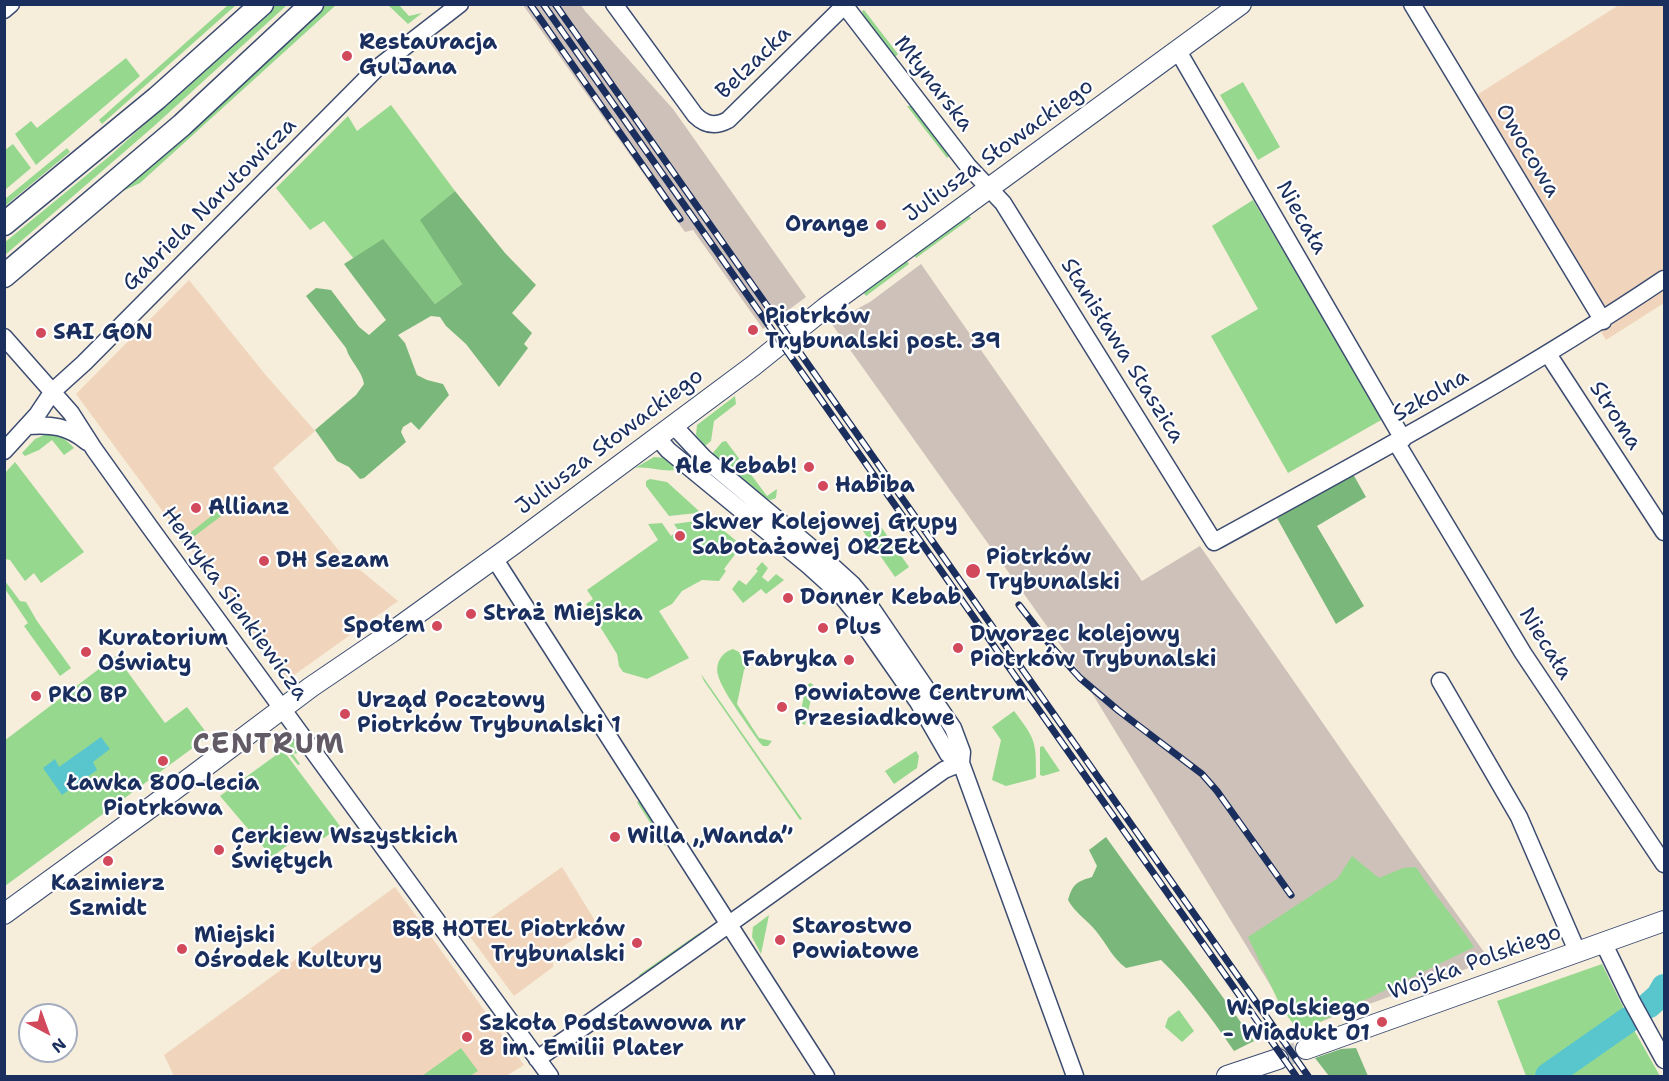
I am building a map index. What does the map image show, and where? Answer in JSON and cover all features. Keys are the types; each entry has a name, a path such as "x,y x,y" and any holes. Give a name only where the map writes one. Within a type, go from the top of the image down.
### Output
{"main road":[{"path":"4,224 165,91 261,4"},
{"path":"4,276 182,125 312,4"}],"street":[{"path":"4,10 11,4"},
{"name":"Gabriela Narutowicza","path":"4,451 37,415 53,391 92,355 376,69 460,4"},
{"name":"Belzacka","path":"614,4 695,115 706,123 718,125 728,120 845,5"},
{"name":"Juliusza Słowackiego","path":"4,914 282,708 494,558 760,361 825,308 988,187 1241,4"},
{"name":"Owocowa","path":"1412,4 1603,321"},
{"name":"Młynarska","path":"845,5 968,166 988,187"},
{"name":"Niecała","path":"1178,51 1523,653 1665,864"},
{"name":"Stanisława Staszica","path":"988,187 1003,203 1214,542"},
{"name":"Szkolna","path":"1214,542 1400,440 1548,354 1603,321 1665,279"},
{"name":"Henryka Sienkiewicza","path":"4,337 71,413 94,449 550,1077"},
{"name":"Stroma","path":"1548,354 1665,532"},
{"path":"27,426 51,424 63,427 76,434 94,449"},
{"path":"674,425 704,458 815,561"},
{"path":"657,437 668,450 815,561 853,585 942,709 958,739 962,752 961,763 1075,1077"},
{"path":"494,558 826,1077"},
{"path":"1440,681 1519,817 1577,951"},
{"path":"537,1059 944,770 961,763"},
{"name":"Wojska Polskiego","path":"1306,1049 1663,922"},
{"path":"1604,942 1631,1000 1665,1060"},
{"path":"1227,1077 1278,1059"}],"shaded area":[{"path":"523,5 581,5 673,109 806,297 763,329 693,230 685,232"},
{"path":"1619,5 1664,5 1664,303 1606,340 1464,103"},
{"path":"921,264 1142,581 1200,546 1484,952 1488,961 1325,1020 1299,1032 1076,667 831,323 870,302"},
{"path":"189,280 264,373 315,431 273,468 343,556 398,601 287,680 76,394"},
{"path":"562,867 597,924 553,953 553,967 514,996 468,934"},
{"path":"395,887 524,1065 506,1076 174,1076 164,1055"}],"green space":[{"path":"228,5 236,5 102,124 99,120"},
{"path":"275,5 287,5 153,127 5,255 4,243 111,155"},
{"path":"325,5 336,5 140,183 123,191 130,182"},
{"path":"388,5 399,5 409,16 422,13 408,24"},
{"path":"864,10 898,54 895,57 864,17 862,11"},
{"path":"126,58 140,76 36,165 15,134 31,121 37,128"},
{"path":"1243,82 1280,147 1258,160 1220,95"},
{"path":"391,105 455,191 421,220 462,284 435,304 383,240 354,259 324,221 310,230 276,188 348,116 357,131"},
{"path":"907,106 911,106 949,156 947,158"},
{"path":"13,144 31,168 5,190 5,150"},
{"path":"67,148 70,152 5,206 5,199"},
{"path":"455,191 505,253 536,285 512,313 532,333 524,344 528,348 499,387 466,344 446,326 440,317 431,316 398,335 405,343 417,375 443,384 449,395 419,430 411,422 403,427 401,432 406,442 360,479 349,467 337,461 315,430 356,395 364,384 363,379 346,348 306,296 316,288 331,290 359,327 369,335 386,320 344,264 383,239 435,304 462,284 420,220"},
{"path":"1253,200 1383,419 1288,473 1211,336 1258,309 1212,226"},
{"path":"968,215 971,218 916,258 914,255"},
{"path":"906,260 909,264 866,296 863,292"},
{"path":"735,396 736,404 714,421 711,441 705,446 696,435 697,425"},
{"path":"44,435 60,437 74,448 64,455 52,440 39,450 25,456 22,453 35,439"},
{"path":"726,441 767,496 777,489 776,498 766,499 712,454 722,442"},
{"path":"654,457 666,458 684,472 681,475 675,470 635,468"},
{"path":"15,462 84,552 41,583 34,573 25,581 10,560 5,559 5,473"},
{"path":"1353,474 1366,497 1317,526 1364,606 1336,624 1277,518"},
{"path":"650,479 667,482 699,511 669,516 646,486 646,481"},
{"path":"238,495 240,502 184,544 181,540"},
{"path":"710,519 740,544 734,551 736,553 724,569 726,571 719,581 702,580 682,591 672,604 659,611 689,658 647,679 623,672 619,666 617,654 586,604 593,599 587,590 658,540 648,524 662,523 671,536 678,530 674,524"},
{"path":"877,521 909,567 895,577 863,531"},
{"path":"762,562 768,568 762,577 768,582 776,574 784,580 766,594 761,589 743,603 732,589 739,580 746,585 758,571 756,569"},
{"path":"5,581 20,601 26,602 71,668 60,676 24,626 28,623 5,589"},
{"path":"733,649 739,652 746,667 737,704 759,738 772,741 768,746 760,743 720,682 717,671 720,659"},
{"path":"116,656 165,723 187,707 209,736 5,886 4,741"},
{"path":"701,674 802,819 800,820"},
{"path":"811,683 814,686 805,725 799,722 806,685"},
{"path":"1014,711 1027,728 1033,741 1036,777 1006,786 992,780 1001,740 992,727"},
{"path":"294,737 304,752 293,754 300,764 298,765 288,753 291,751 288,746 289,741"},
{"path":"1043,746 1060,771 1040,775 1040,747"},
{"path":"283,750 340,826 324,838 302,834 272,857 220,796"},
{"path":"916,751 919,756 917,768 894,784 885,771"},
{"path":"641,800 669,841 665,846 637,802"},
{"path":"1106,837 1254,1041 1234,1051 1191,992 1161,960 1126,968 1113,956 1096,931 1071,905 1068,900 1074,887 1079,882 1092,877 1097,866 1089,850"},
{"path":"1352,856 1379,878 1403,868 1416,867 1474,947 1299,1032 1281,1007 1248,937 1338,878"},
{"path":"769,915 761,954 752,937 753,927"},
{"path":"702,931 695,938 640,977 639,975"},
{"path":"1602,964 1626,1013 1533,1076 1526,1076 1497,1001"},
{"path":"1179,1010 1194,1031 1182,1042 1165,1027 1168,1018"},
{"path":"1630,1023 1660,1076 1554,1076"},
{"path":"461,1048 478,1071 470,1076 422,1076"},
{"path":"1356,1048 1368,1076 1329,1076 1315,1058 1341,1049"}],"water":[{"path":"101,737 110,749 93,762 97,770 62,795 43,768 55,759 59,767"}],"waterway":[{"path":"1649,1005 1659,996 1664,987"},
{"path":"1548,1076 1628,1020"}],"tunnel":[{"path":"1278,1059 1306,1049"}],"railway":[{"path":"530,4 680,219"},
{"path":"543,4 1296,1076"},
{"path":"555,4 1308,1076"},
{"path":"1019,605 1080,678 1119,711 1202,774 1217,791 1291,895"}],"place":[{"name":"Restauracja GulJana","path":"347,56"},
{"name":"Orange","path":"881,225"},
{"name":"Piotrków Trybunalski post. 39","path":"753,330"},
{"name":"SAI GON","path":"41,333"},
{"name":"Ale Kebab!","path":"809,467"},
{"name":"Habiba","path":"823,486"},
{"name":"Allianz","path":"196,508"},
{"name":"Skwer Kolejowej Grupy Sabotażowej ORZEŁ","path":"680,536"},
{"name":"DH Sezam","path":"264,561"},
{"name":"Piotrków Trybunalski","path":"973,571"},
{"name":"Donner Kebab","path":"788,598"},
{"name":"Straż Miejska","path":"471,614"},
{"name":"Społem","path":"437,626"},
{"name":"Plus","path":"823,628"},
{"name":"Dworzec kolejowy Piotrków Trybunalski","path":"958,648"},
{"name":"Kuratorium Oświaty","path":"86,652"},
{"name":"Fabryka","path":"849,660"},
{"name":"PKO BP","path":"36,696"},
{"name":"Powiatowe Centrum Przesiadkowe","path":"782,707"},
{"name":"Urząd Pocztowy Piotrków Trybunalski 1","path":"345,714"},
{"name":"Ławka 800-lecia Piotrkowa","path":"163,761"},
{"name":"Willa „Wanda”","path":"615,837"},
{"name":"Cerkiew Wszystkich Świętych","path":"219,850"},
{"name":"Kazimierz Szmidt","path":"108,861"},
{"name":"Starostwo Powiatowe","path":"780,940"},
{"name":"B&B HOTEL Piotrków Trybunalski","path":"637,943"},
{"name":"Miejski Ośrodek Kultury","path":"182,949"},
{"name":"W. Polskiego - Wiadukt 01","path":"1382,1022"},
{"name":"Szkoła Podstawowa nr 8 im. Emilii Plater","path":"467,1037"}],"district":[{"name":"CENTRUM","path":"269,746"}]}
